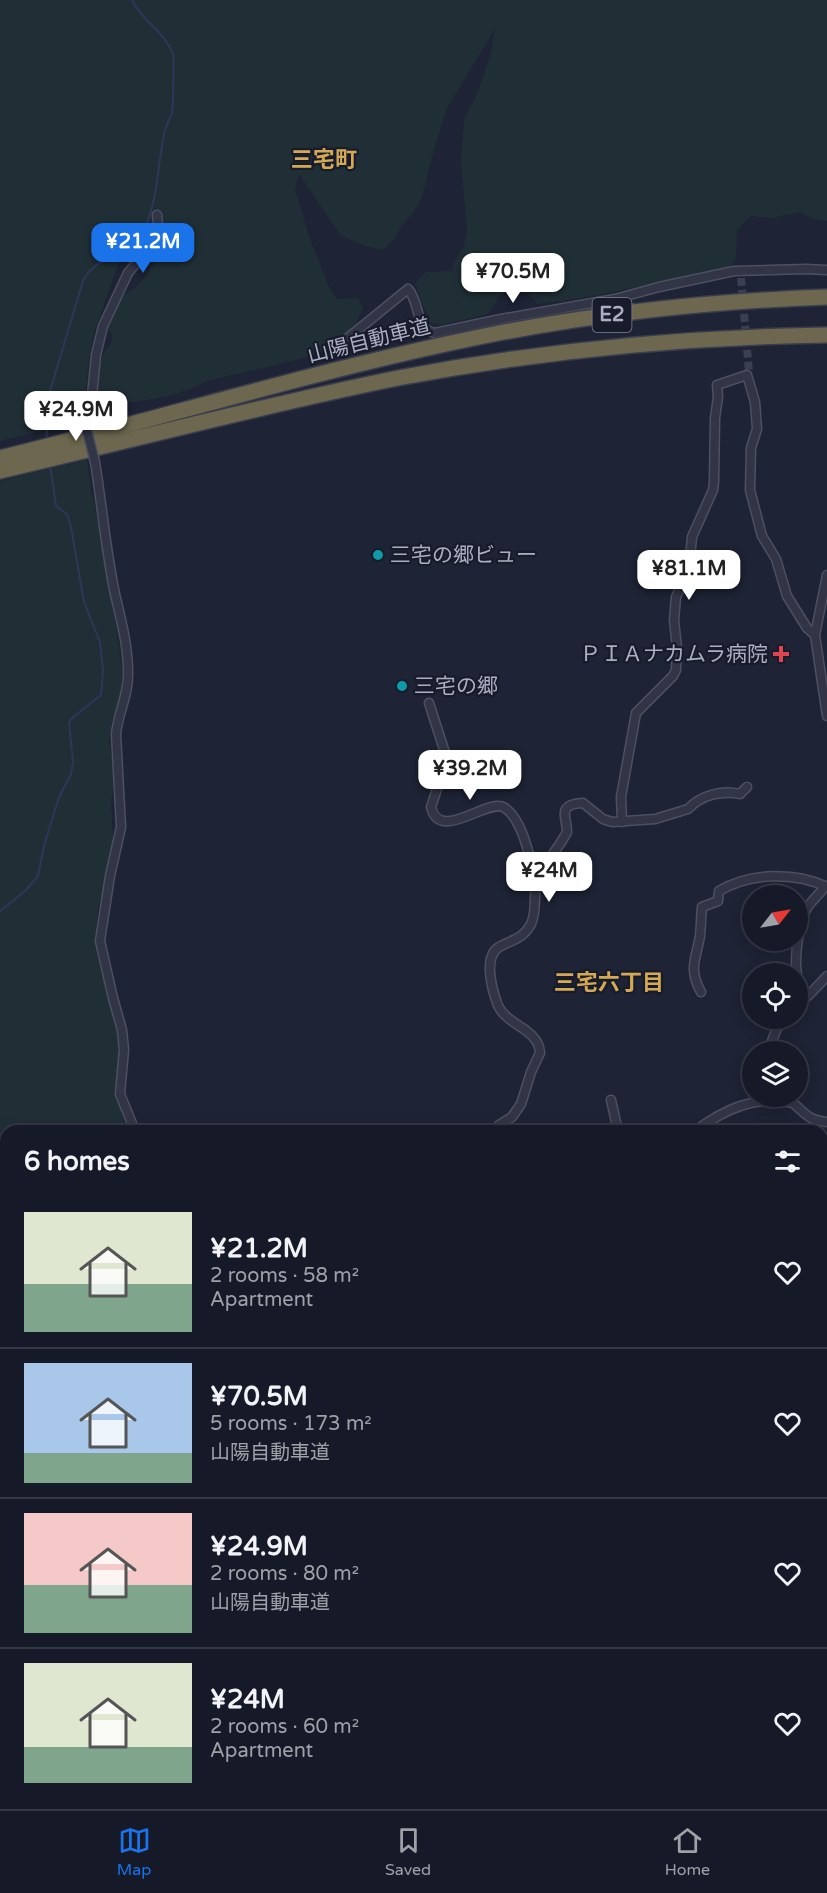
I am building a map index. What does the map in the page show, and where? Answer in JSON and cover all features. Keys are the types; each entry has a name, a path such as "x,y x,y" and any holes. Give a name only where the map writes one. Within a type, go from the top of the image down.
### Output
{"highway":[{"name":"山陽自動車道","path":"0,458 318,375 489,335 652,309 822,297"},
{"name":"山陽自動車道","path":"0,471 316,395 491,363 578,351 733,337 827,335"}],"street":[{"path":"133,1125 120,1094 124,1050 122,1030 100,941 110,876 120,835 116,734 117,720 126,698 129,673 124,630 115,594 99,500 95,462 82,409 91,406 96,355 103,326 128,273 160,242 157,215"},
{"path":"338,346 408,289 414,298 423,326 435,333 615,299 734,271 740,275 806,269 827,270"},
{"path":"622,822 621,797 636,713 673,676 676,670 677,648 674,620 676,597 689,568 692,537 709,500 714,482 717,385 747,375 755,402 757,429 751,448 750,490 762,536 778,563 787,596 807,628 815,635"},
{"path":"827,575 815,635 827,714"},
{"path":"429,703 447,759 430,807 432,812 440,819 452,821 495,805 504,807 514,818 519,829 537,885"},
{"path":"499,1125 512,1117 521,1104 531,1072 540,1053 535,1037 509,1019 500,1009 491,979 490,961 497,949 522,937 528,929 535,913 538,878 567,832 563,815 567,808 583,803 607,821 656,819 688,809 709,796 726,791 740,794 747,787"},
{"path":"701,992 694,977 693,965 700,936 702,907 718,901 719,891 738,882 778,877 812,880 826,886 807,908 798,939 796,963"},
{"path":"808,996 827,976"},
{"path":"611,1100 617,1125"},
{"path":"706,1125 742,1105"},
{"path":"797,1107 806,1117 815,1121 827,1122"}],"shaded area":[{"path":"0,0 827,0 827,221 814,219 799,212 773,218 751,216 737,230 736,256 731,267 610,292 537,304 525,290 514,287 499,297 488,314 441,325 430,323 415,283 426,272 452,271 454,260 464,247 467,229 461,161 464,121 479,89 490,57 495,29 447,108 422,197 412,214 401,226 396,237 383,250 341,236 299,174 295,189 311,242 329,287 337,299 358,298 363,308 348,342 296,360 207,381 168,396 100,406 97,394 98,372 101,358 111,344 112,338 107,327 121,298 136,287 154,263 163,235 161,216 136,250 119,262 95,330 89,356 85,399 63,426 0,441"},
{"path":"87,460 105,554 122,668 121,703 112,721 109,740 115,778 111,802 113,839 109,873 98,909 95,945 119,1039 120,1108 125,1125 0,1125 0,481"}],"waterway":[{"path":"47,441 47,429 56,409 50,391 83,281 95,266 136,239 148,221 155,196 162,143 172,113 173,54 164,39 141,14 132,0"},
{"path":"0,911 25,891 38,876 44,846 59,797 71,774 73,762 69,723 101,695 103,671 100,642 84,602 67,514 56,506 50,465"}],"tunnel":[{"path":"741,278 749,372 747,375"}],"place":[{"name":"三宅の郷ビュー","path":"378,555"},
{"name":"ＰＩＡナカムラ病院","path":"781,654"},
{"name":"三宅の郷","path":"402,686"}],"district":[{"name":"三宅町","path":"324,160"},
{"name":"三宅六丁目","path":"609,983"}]}
